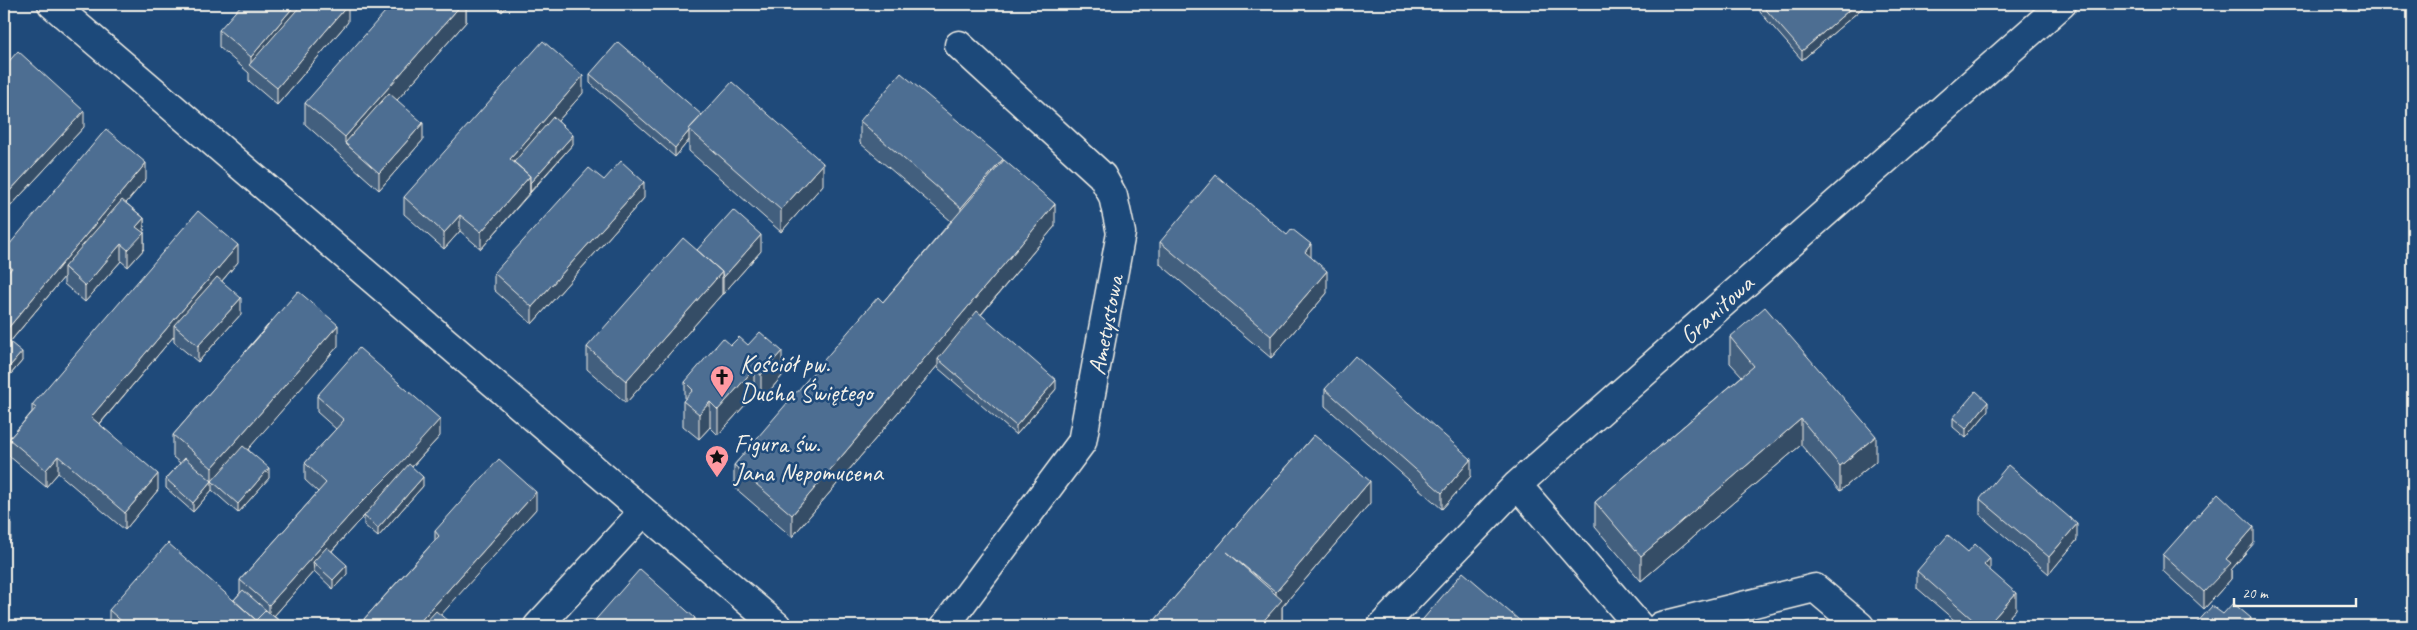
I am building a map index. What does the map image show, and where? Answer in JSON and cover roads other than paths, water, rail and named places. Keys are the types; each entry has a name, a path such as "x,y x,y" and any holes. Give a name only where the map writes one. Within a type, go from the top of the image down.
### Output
{"street":[{"path":"52,4 777,626"},
{"name":"Granitowa","path":"1382,626 1517,485 2062,4"},
{"name":"Ametystowa","path":"945,626 1082,442 1121,232 1113,196 1102,176 959,45"},
{"path":"1517,485 1639,626"},
{"path":"538,626 643,512"},
{"path":"1661,626 1815,588 1860,626"}],"place":[{"name":"Kościół pw. Ducha Świętego","path":"722,398"},
{"name":"Figura św. Jana Nepomucena","path":"717,478"}]}
